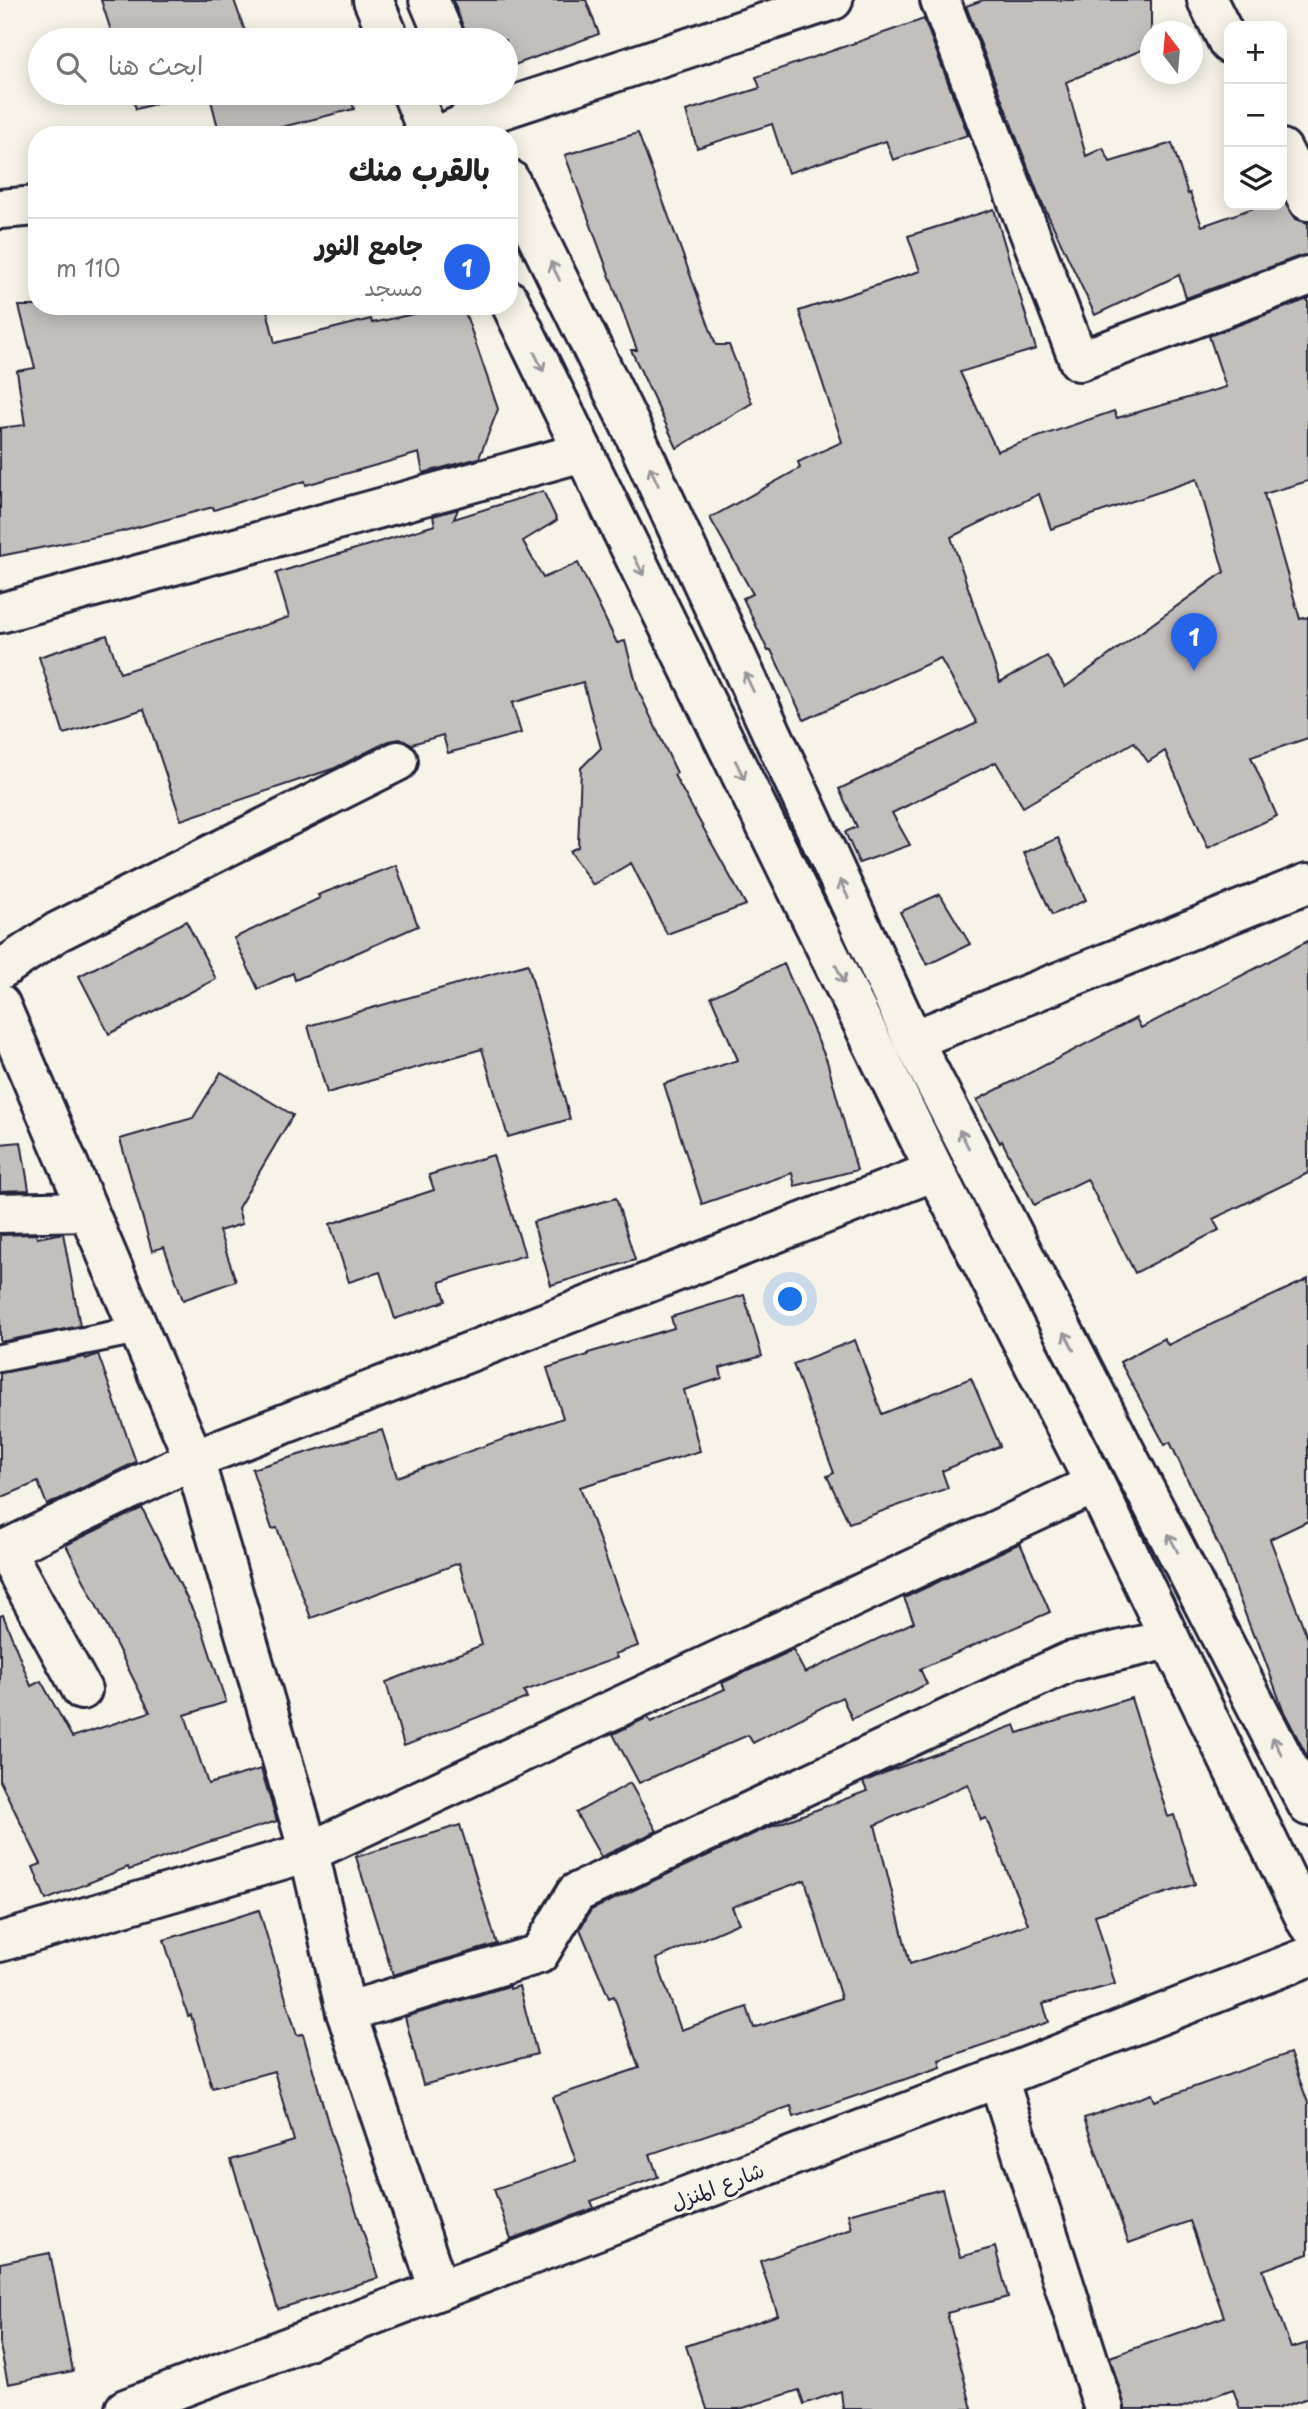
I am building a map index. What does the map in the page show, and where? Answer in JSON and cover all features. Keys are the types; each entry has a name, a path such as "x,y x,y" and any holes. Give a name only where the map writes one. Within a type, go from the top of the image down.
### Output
{"street":[{"path":"373,0 385,28"},
{"path":"429,0 441,28"},
{"path":"518,102 833,0"},
{"path":"940,0 1079,361 1308,276"},
{"path":"1207,0 1224,34"},
{"path":"417,105 425,126"},
{"path":"457,126 478,115 509,105"},
{"path":"1287,159 1308,201"},
{"path":"518,197 632,429 914,1040 1308,1807"},
{"path":"0,209 28,207"},
{"path":"516,315 935,1171 1095,1484 1308,1924"},
{"path":"0,613 583,452"},
{"path":"0,970 57,932 398,761"},
{"path":"914,1040 1308,883"},
{"path":"0,1004 194,1459 309,1853 345,2012 439,2290"},
{"path":"82,1690 2,1551 194,1459 935,1171"},
{"path":"0,1213 87,1211"},
{"path":"0,1942 309,1853 1095,1484"},
{"path":"345,2012 539,1954 576,1893 1069,1662 1170,1639"},
{"name":"شارع المنزل","path":"125,2409 998,2078 1308,1957"},
{"path":"998,2078 1104,2409"}],"lane":[{"path":"0,1358 138,1330"}],"building":[{"path":"101,0 234,0 244,28 110,28"},
{"path":"453,0 586,0 599,34 518,64 518,28 464,28"},
{"path":"983,0 1151,0 1151,21 1140,21 1140,51 1066,82 1086,156 1103,148 1110,162 1172,143 1188,194 1190,193 1202,226 1248,210 1287,210 1287,206 1295,219 1308,223 1308,255 1186,298 1179,275 1095,315 1039,196 966,6"},
{"path":"924,19 968,135 893,160 886,141 788,173 772,124 697,148 686,111 760,88 756,77"},
{"path":"135,105 151,105 136,109"},
{"path":"212,105 353,105 354,109 286,126 218,126"},
{"path":"638,133 716,345 729,345 752,403 677,448 631,350 637,350 565,155"},
{"path":"994,209 1036,349 960,372 997,451 1114,411 1117,418 1226,387 1209,336 1308,299 1308,481 1264,494 1300,619 1308,617 1308,738 1251,757 1277,816 1208,848 1165,751 1148,762 1134,742 1023,807 996,762 892,813 910,845 859,863 845,832 857,827 839,789 977,723 940,658 804,720 743,598 753,594 710,518 800,468 798,462 842,442 799,311 920,271 908,236","holes":["1197,479 1224,572 1065,687 1047,656 1000,682 951,537 1039,494 1051,529"]},
{"path":"19,306 28,306 28,315 268,315 275,343 371,319 372,323 409,315 466,315 498,409 479,458 423,473 419,453 306,485 305,481 214,510 213,507 120,532 0,556 0,428 25,425 17,371 35,368"},
{"path":"543,491 557,520 523,541 543,578 578,563 617,643 625,641 638,690 677,773 674,775 746,905 667,934 631,863 593,885 569,851 578,847 581,768 601,748 583,682 512,703 521,733 448,753 443,735 412,744 400,739 389,741 335,768 181,820 144,709 64,734 39,657 107,635 120,673 289,617 276,573 435,525 433,516 458,509 454,519"},
{"path":"1058,838 1086,900 1052,915 1024,853"},
{"path":"396,865 418,926 295,980 293,973 258,989 234,938 320,898 318,895"},
{"path":"940,894 970,944 927,965 900,912"},
{"path":"186,921 216,979 109,1034 79,976"},
{"path":"1308,941 1308,1173 1213,1219 1219,1230 1135,1273 1087,1179 1034,1205 1002,1141 1000,1143 977,1100 1136,1018 1141,1028"},
{"path":"528,964 570,1119 508,1137 482,1049 327,1093 308,1026"},
{"path":"784,964 827,1061 857,1170 795,1186 792,1173 702,1204 664,1084 738,1060 711,997"},
{"path":"221,1072 293,1115 238,1208 242,1224 219,1231 236,1281 183,1300 164,1247 152,1251 120,1139 193,1118"},
{"path":"21,1142 29,1190 0,1191 0,1144"},
{"path":"493,1155 525,1255 440,1282 446,1301 395,1319 380,1272 349,1282 330,1224 434,1190 429,1175"},
{"path":"616,1198 635,1260 551,1285 533,1222"},
{"path":"63,1233 80,1326 0,1342 0,1235 36,1234 37,1238"},
{"path":"1308,1279 1308,1521 1270,1539 1308,1639 1308,1758 1284,1712 1222,1553 1170,1442 1165,1445 1120,1362 1164,1338 1168,1345"},
{"path":"744,1295 762,1356 720,1368 722,1378 684,1390 700,1451 580,1487 638,1646 615,1654 617,1658 524,1691 527,1698 404,1746 386,1682 482,1645 459,1563 311,1618 277,1528 272,1529 252,1469 382,1430 397,1477 563,1418 547,1368 674,1328 671,1317"},
{"path":"855,1340 882,1414 971,1378 1000,1446 942,1471 948,1488 849,1523 827,1476 834,1473 793,1364"},
{"path":"98,1354 136,1462 47,1505 38,1482 0,1498 0,1373 85,1357 86,1359"},
{"path":"142,1508 202,1629 226,1702 185,1715 208,1784 261,1769 277,1821 129,1870 128,1867 46,1900 33,1867 41,1864 0,1781 0,1616 3,1615 31,1686 41,1681 72,1737 150,1712 66,1545"},
{"path":"1020,1543 1050,1612 920,1669 927,1684 852,1719 842,1697 753,1743 748,1735 639,1783 613,1734 648,1717 651,1722 725,1689 722,1683 793,1650 805,1673 914,1622 904,1598"},
{"path":"1131,1698 1168,1817 1174,1815 1195,1884 1095,1915 1115,1984 1043,2004 1049,2022 939,2060 941,2067 794,2117 791,2106 650,2154 658,2177 591,2201 594,2208 511,2239 494,2189 576,2161 553,2097 639,2068 614,1996 609,1998 580,1929 591,1910 762,1830 867,1791 863,1782 889,1771 1015,1725 1018,1733","holes":["968,1784 981,1820 986,1818 1028,1924 910,1964 875,1825","805,1880 841,1998 754,2028 747,2007 681,2030 656,1959 739,1923 732,1907"]},
{"path":"630,1783 657,1831 601,1857 576,1813"},
{"path":"460,1825 497,1944 393,1975 356,1857"},
{"path":"259,1910 297,2035 303,2034 330,2130 378,2278 278,2309 231,2160 294,2141 274,2071 212,2088 191,2015 188,2016 164,1940"},
{"path":"509,1986 510,1989 519,1986 537,2054 423,2085 405,2017"},
{"path":"1290,2053 1308,2103 1308,2254 1263,2270 1291,2348 1308,2343 1308,2398 1276,2409 1240,2409 1233,2389 1178,2409 1125,2409 1110,2357 1224,2317 1190,2221 1129,2243 1084,2118 1152,2094 1155,2101"},
{"path":"942,2189 960,2257 995,2247 1008,2297 947,2313 972,2409 843,2409 841,2391 804,2404 799,2390 740,2409 707,2409 686,2346 778,2315 760,2261 852,2229 848,2214"},
{"path":"50,2253 73,2371 8,2384 0,2346 0,2263"}],"place":[{"name":"جامع النور","path":"1194,671"}]}
